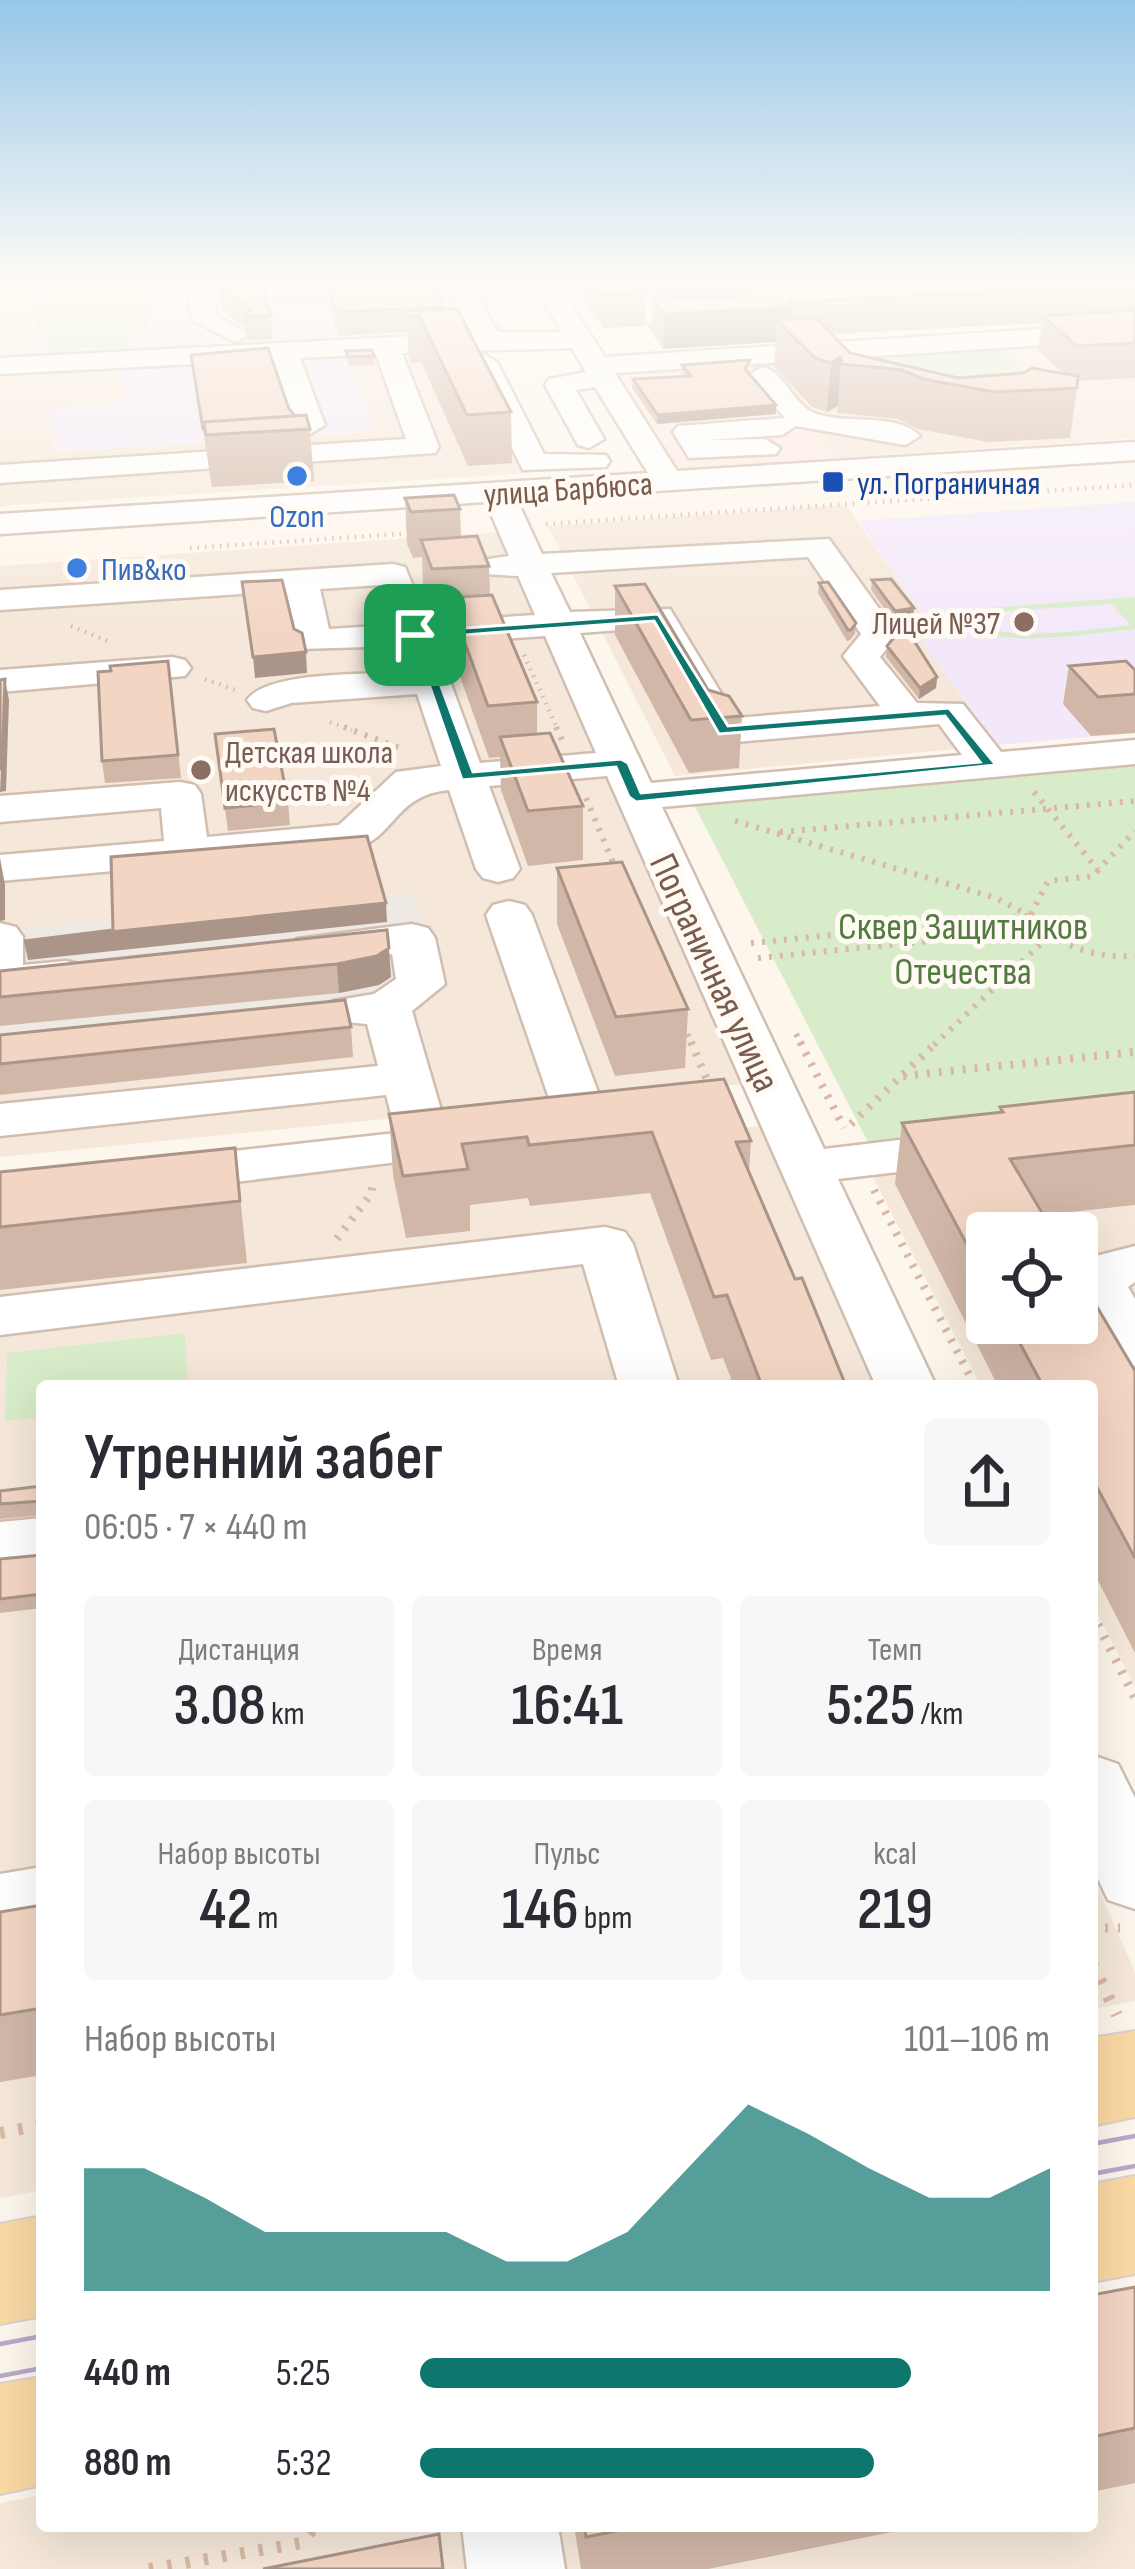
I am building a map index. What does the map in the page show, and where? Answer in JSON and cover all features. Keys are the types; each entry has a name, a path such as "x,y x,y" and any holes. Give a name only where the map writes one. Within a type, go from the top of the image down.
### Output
{"main road":[{"path":"1098,2232 1135,2225"},
{"path":"0,2274 36,2267"},
{"path":"0,2439 36,2432"}],"street":[{"path":"301,400 310,425"},
{"path":"0,474 424,447 406,400"},
{"path":"507,400 534,464 660,470"},
{"path":"568,400 590,439"},
{"path":"617,400 660,470"},
{"path":"782,400 819,472"},
{"path":"794,430 905,436"},
{"name":"улица Барбюса","path":"0,524 187,521 497,493 660,470 819,472 1135,451"},
{"path":"893,487 1135,471"},
{"name":"Пограничная улица","path":"497,493 903,1380"},
{"path":"0,543 187,521 442,516"},
{"path":"187,521 198,588"},
{"path":"464,569 817,546 880,635 861,656 905,715"},
{"path":"605,560 634,619"},
{"path":"0,600 405,573 415,635 503,892 568,1129 118,1180"},
{"path":"301,581 313,641 658,617 724,731 949,712 989,765"},
{"path":"5,675 172,668"},
{"path":"266,700 284,692 432,682"},
{"path":"188,851 180,794 20,807 40,842 1,845 0,868 351,837 410,781 467,777 628,780 989,765 1135,752"},
{"path":"0,938 4,937 0,982 115,970"},
{"path":"274,953 412,938 422,984 387,1007 296,1016"},
{"path":"387,1007 425,1145"},
{"path":"0,1120 406,1078"},
{"path":"720,1112 777,1106"},
{"path":"805,1167 860,1138 1020,1142"},
{"path":"0,1316 604,1244 647,1380"},
{"path":"1135,1264 1112,1269 1098,1285 1135,1347"},
{"path":"0,1546 36,1542"},
{"path":"1098,1798 1135,1877"},
{"path":"0,1907 36,1901"},
{"path":"511,2532 516,2569"}],"path":[{"path":"1027,783 1098,870"},
{"path":"772,832 1135,801"},
{"path":"728,819 996,898 1030,916 1039,930"},
{"path":"1030,916 1048,881 1094,876 1135,831"},
{"path":"751,944 1030,916"},
{"path":"741,924 768,977"},
{"path":"758,958 1039,930 1110,959 1135,956"},
{"path":"860,1138 902,1076 1050,935"},
{"path":"787,1016 860,1138 972,1380"},
{"path":"902,1076 1135,1052"},
{"path":"330,1277 328,1246 371,1194 375,1168"},
{"path":"1098,1625 1135,1698"},
{"path":"1098,1928 1135,1928"},
{"path":"1098,1986 1118,2064"},
{"path":"0,2133 36,2127"},
{"path":"148,2569 302,2543 310,2532"}],"shaded area":[{"path":"0,400 124,400 51,407 55,452 374,432 361,400 491,400 528,473 0,506"},
{"path":"362,400 375,431 54,452 51,407"},
{"path":"630,400 782,400 835,458 673,471"},
{"path":"782,400 1135,400 1135,438 835,458"},
{"name":"Лицей №37","path":"1135,502 1135,733 997,745 912,628 923,617 859,521"},
{"path":"846,505 924,618 914,621 912,628 997,745 675,776 548,526"},
{"path":"499,532 742,1084 0,1157 0,1034 447,990 413,893 0,930 0,566"},
{"path":"414,893 447,991 0,1034 0,930"},
{"path":"761,1126 873,1380 36,1380 36,2191 0,2198 0,1208"},
{"path":"1135,1146 1135,1687 1098,1615 1098,1380 978,1380 873,1177"},
{"path":"1098,1888 1135,1972 1135,2001 1098,2008"},
{"path":"1135,2289 1135,2569 0,2569 0,2503 36,2496 36,2532 1098,2532 1098,2296"}],"green space":[{"path":"959,400 999,400 981,410"},
{"path":"1135,597 1135,629 1045,638 997,636 967,620 988,608","holes":["1111,604 1131,625 1027,634 989,628 978,621 994,612"]},
{"name":"Сквер Защитников Отечества","path":"1135,760 1135,1114 870,1146 690,797"},
{"path":"185,1333 188,1380 36,1380 36,1418 5,1421 7,1353"}],"building":[{"path":"198,400 286,400 295,416 204,422 203,429"},
{"path":"460,400 505,400 511,412 467,415"},
{"path":"648,400 772,400 776,405 658,415"},
{"path":"306,415 310,429 206,435 204,422"},
{"path":"454,495 460,509 411,512 405,498"},
{"path":"477,536 489,566 432,569 421,540"},
{"path":"891,579 914,608 895,611 872,580"},
{"path":"282,580 294,629 302,633 306,652 253,657 242,582"},
{"path":"828,582 856,623 851,630 819,583"},
{"path":"645,584 708,690 729,696 742,716 691,720 615,586"},
{"path":"492,595 537,702 488,706 451,605 444,598"},
{"path":"904,625 937,677 920,688 887,646"},
{"path":"168,661 178,755 102,761 98,672 111,671 110,666"},
{"path":"1126,661 1135,670 1135,694 1098,697 1069,666"},
{"path":"5,679 2,769 0,769 0,680"},
{"path":"274,729 288,802 225,808 215,734"},
{"path":"550,733 583,806 528,811 500,737"},
{"path":"367,836 386,903 24,941 113,930 111,857"},
{"path":"622,862 688,1009 616,1017 557,868"},
{"path":"387,930 389,948 377,956 337,964 0,997 0,971"},
{"path":"345,1000 351,1027 0,1064 0,1035"},
{"path":"724,1079 751,1141 736,1142 795,1279 802,1278 844,1380 760,1380 727,1295 714,1297 652,1132 529,1145 527,1137 462,1144 468,1169 403,1176 389,1114"},
{"path":"1135,1092 1135,1145 1010,1159 1042,1212 966,1212 966,1243 902,1123 1003,1112 1000,1107"},
{"path":"235,1148 240,1201 0,1227 0,1172"},
{"path":"1098,1308 1135,1371 1135,1558 1098,1489 1098,1380 1040,1380 1020,1344 1098,1344"},
{"path":"36,1487 36,1501 0,1504 0,1491"},
{"path":"36,1556 36,1595 0,1599 0,1559"},
{"path":"36,1906 36,2009 0,2015 0,1912"},
{"path":"1135,2287 1135,2428 1098,2436 1098,2294"},
{"path":"439,2534 443,2569 263,2569"}],"tram line":[{"path":"1098,2143 1135,2136"},
{"path":"1098,2173 1135,2166"},
{"path":"0,2344 36,2337"},
{"path":"0,2376 36,2369"}],"place":[{"name":"Ozon","path":"297,476"},
{"name":"ул. Пограничная","path":"833,482"},
{"name":"Пив&ко","path":"77,568"},
{"name":"Лицей №37","path":"1024,622"},
{"name":"Детская школа искусств №4","path":"201,770"}],"route":[{"path":"658,617 724,731 949,712 989,765 636,797 621,763 467,777 415,635 658,617"}]}
